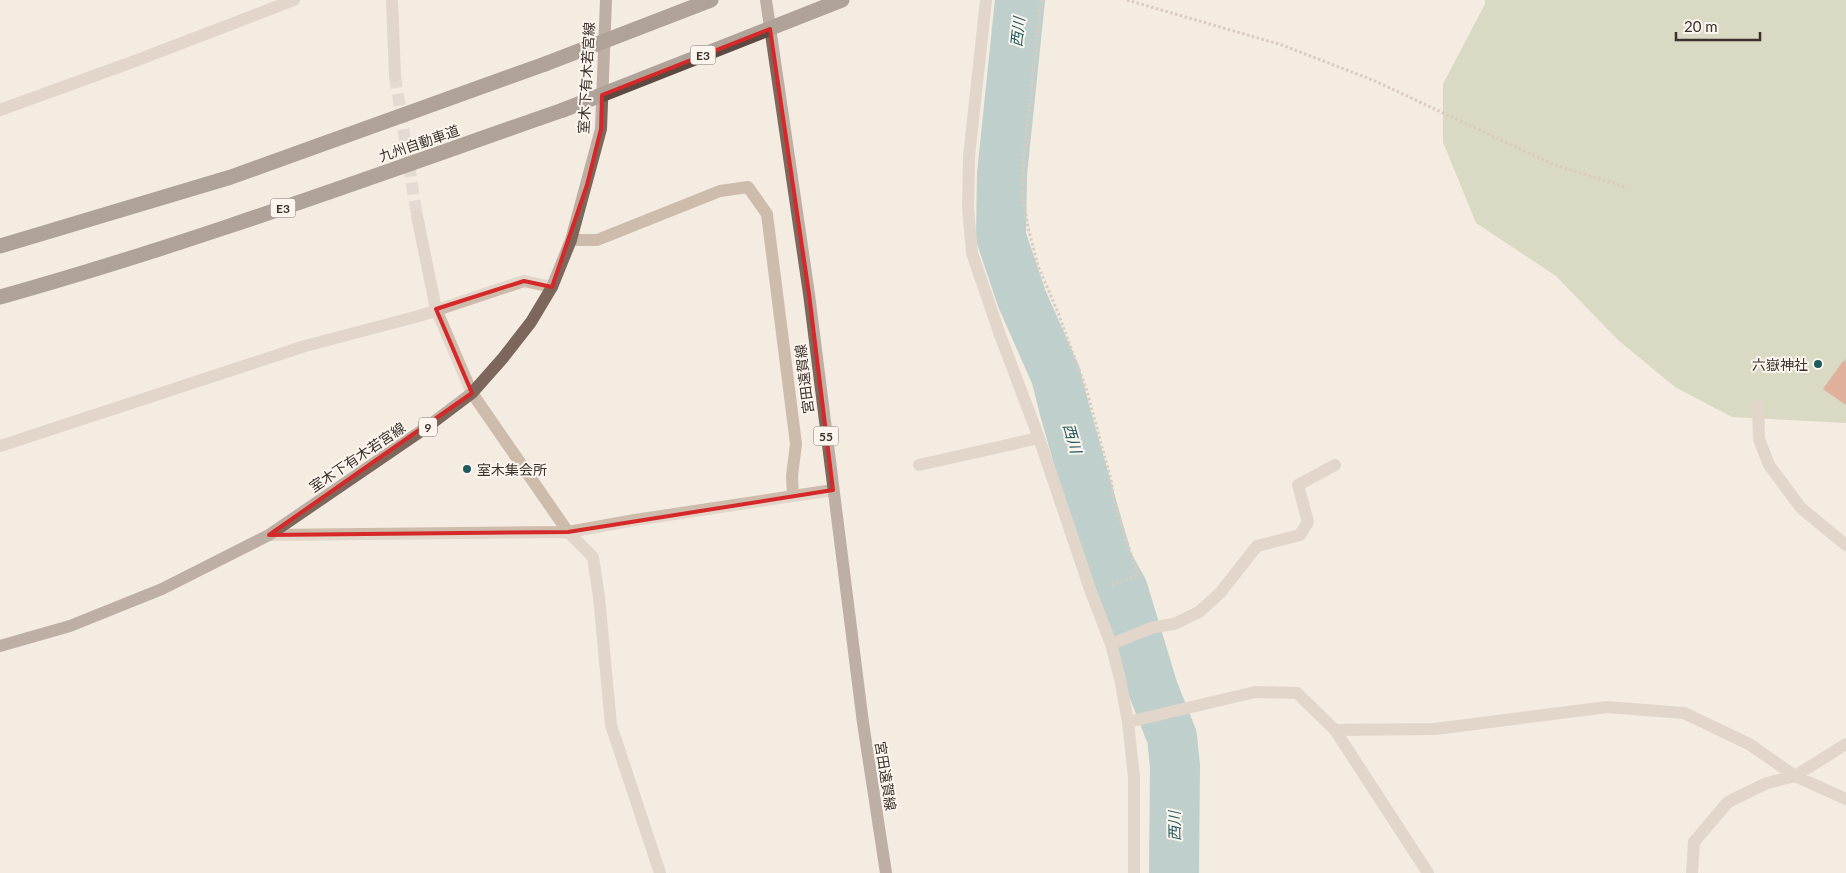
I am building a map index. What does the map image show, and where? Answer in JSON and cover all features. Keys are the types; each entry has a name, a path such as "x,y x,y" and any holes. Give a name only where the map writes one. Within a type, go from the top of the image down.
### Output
{"highway":[{"path":"0,246 231,177 545,64 711,0"},
{"name":"九州自動車道","path":"0,296 91,271 147,253 324,194 563,110 842,0"}],"main road":[{"name":"室木下有木若宮線","path":"0,646 70,626 162,589 269,535 427,427 472,393 531,322 552,287 571,240 601,129 606,0"},
{"name":"宮田遠賀線","path":"766,0 810,294 863,723 886,873"}],"street":[{"path":"0,110 294,0"},
{"path":"392,0 395,76"},
{"path":"986,0 969,157 968,208 972,253 1000,335 1039,438 1090,592 1111,644 1128,722 1134,777 1134,873"},
{"path":"571,240 597,240 720,191 748,187 767,214 796,444 792,476 793,496"},
{"path":"417,216 436,309 472,393 568,532 593,557 599,598 611,726 660,873"},
{"path":"0,446 305,346 419,316 524,281 552,287"},
{"path":"1758,406 1759,439 1768,465 1801,508 1846,545"},
{"path":"919,465 1039,438"},
{"path":"1111,644 1154,626 1174,624 1199,612 1220,593 1257,546 1300,535 1308,522 1298,485 1334,465"},
{"path":"269,535 568,532 833,490"},
{"path":"1128,722 1255,692 1298,693 1335,730 1428,873"},
{"path":"1335,730 1435,729 1607,707 1684,713 1749,744 1795,776 1846,799"},
{"path":"1692,873 1694,842 1728,802 1767,783 1795,776 1846,744"}],"path":[{"path":"1041,0 1024,157 1023,198 1038,266 1057,310 1086,388 1111,480 1115,505 1138,575 1102,589"},
{"path":"1127,0 1292,49 1376,81 1552,164 1625,187"}],"highlighted area":[{"path":"770,29 809,294 833,490 568,532 269,535 472,393 436,309 524,281 552,287 587,185 601,129 602,95"}],"green space":[{"path":"1485,0 1846,0 1846,423 1732,417 1675,387 1618,340 1556,276 1476,223 1443,142 1443,84 1485,4"}],"building":[{"path":"1843,361 1846,363 1846,405 1823,389"}],"waterway":[{"name":"西川","path":"1020,0 1002,174 1001,237 1022,299 1056,376 1108,563 1123,590 1153,689 1172,737 1175,766 1174,873"}],"tunnel":[{"path":"395,76 417,216"}],"place":[{"name":"六嶽神社","path":"1818,364"},
{"name":"室木集会所","path":"467,469"}]}
